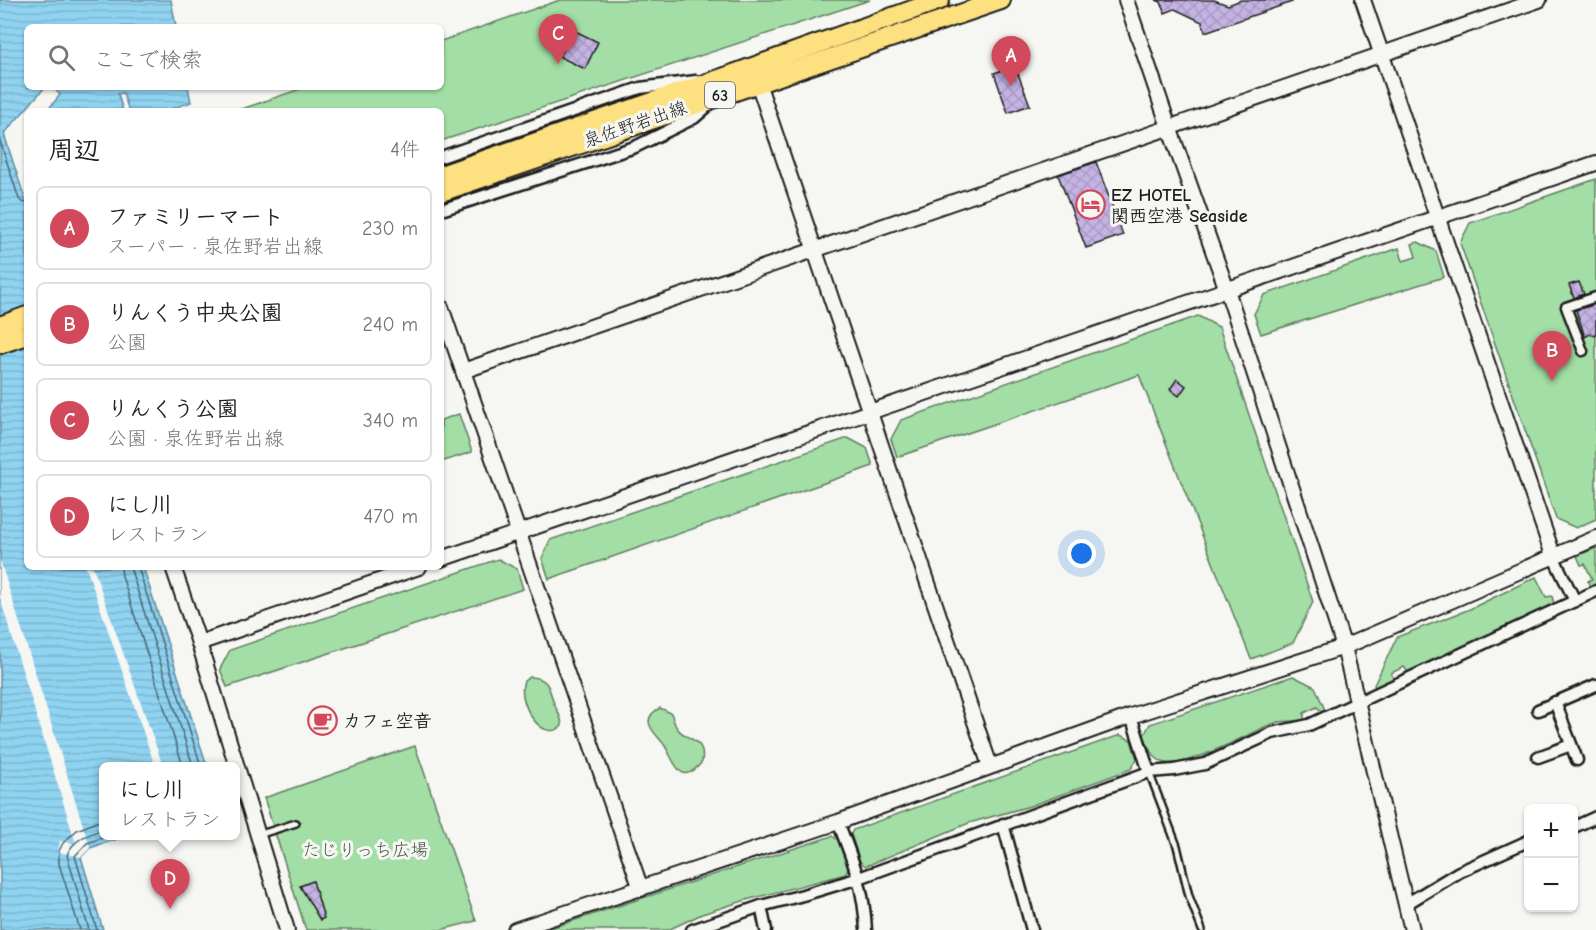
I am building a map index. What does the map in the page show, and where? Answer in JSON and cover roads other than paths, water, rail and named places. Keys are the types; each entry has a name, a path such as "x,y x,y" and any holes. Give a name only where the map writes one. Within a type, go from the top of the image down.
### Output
{"main road":[{"name":"泉佐野岩出線","path":"444,174 940,0"},
{"name":"泉佐野岩出線","path":"444,191 1000,0"},
{"path":"0,326 24,317"},
{"path":"0,344 24,336"}],"street":[{"path":"1126,0 1227,290 1344,647 1412,930"},
{"path":"1363,0 1554,558 1575,601"},
{"path":"463,371 1539,0"},
{"path":"444,156 640,88 725,77"},
{"path":"758,83 990,766"},
{"path":"444,209 635,147 694,118 719,95"},
{"path":"444,558 1596,163"},
{"path":"1582,351 1566,307 1596,297"},
{"path":"444,316 641,889"},
{"path":"515,930 838,822 1131,717 1344,647 1596,538"},
{"path":"174,570 235,762"},
{"path":"199,643 410,570"},
{"path":"692,930 762,906 859,878 1149,772 1205,764 1272,733 1309,725 1596,591"},
{"path":"1538,710 1596,685"},
{"path":"1555,702 1577,760"},
{"path":"1131,717 1149,772"},
{"path":"1538,758 1571,745"},
{"path":"240,779 287,930"},
{"path":"1578,825 1596,817"},
{"path":"838,822 859,878 866,930"},
{"path":"1003,824 1032,930"},
{"path":"1406,904 1459,872 1524,843"},
{"path":"762,906 766,930"}],"lane":[{"path":"1149,772 1177,846 1189,896 1202,930"},
{"path":"257,835 296,822"}],"water":[{"path":"0,0 171,0 175,24 24,24 24,90 42,90 27,108 24,108 24,111 4,134 24,196 24,570 144,570 206,762 99,762 99,840 114,840 90,848 81,857 103,930 0,930"},
{"path":"56,90 189,90 191,102 174,108 128,108 123,93 118,94 122,108 49,108 60,95"}],"place":[{"name":"りんくう公園","path":"558,64"},
{"name":"ファミリーマート","path":"1011,86"},
{"name":"EZ HOTEL 関西空港 Seaside","path":"1090,205"},
{"name":"りんくう中央公園","path":"1552,381"},
{"name":"カフェ空音","path":"322,721"},
{"name":"にし川","path":"170,909"}],"park label":[{"name":"たじりっち広場","path":"365,850"}]}
